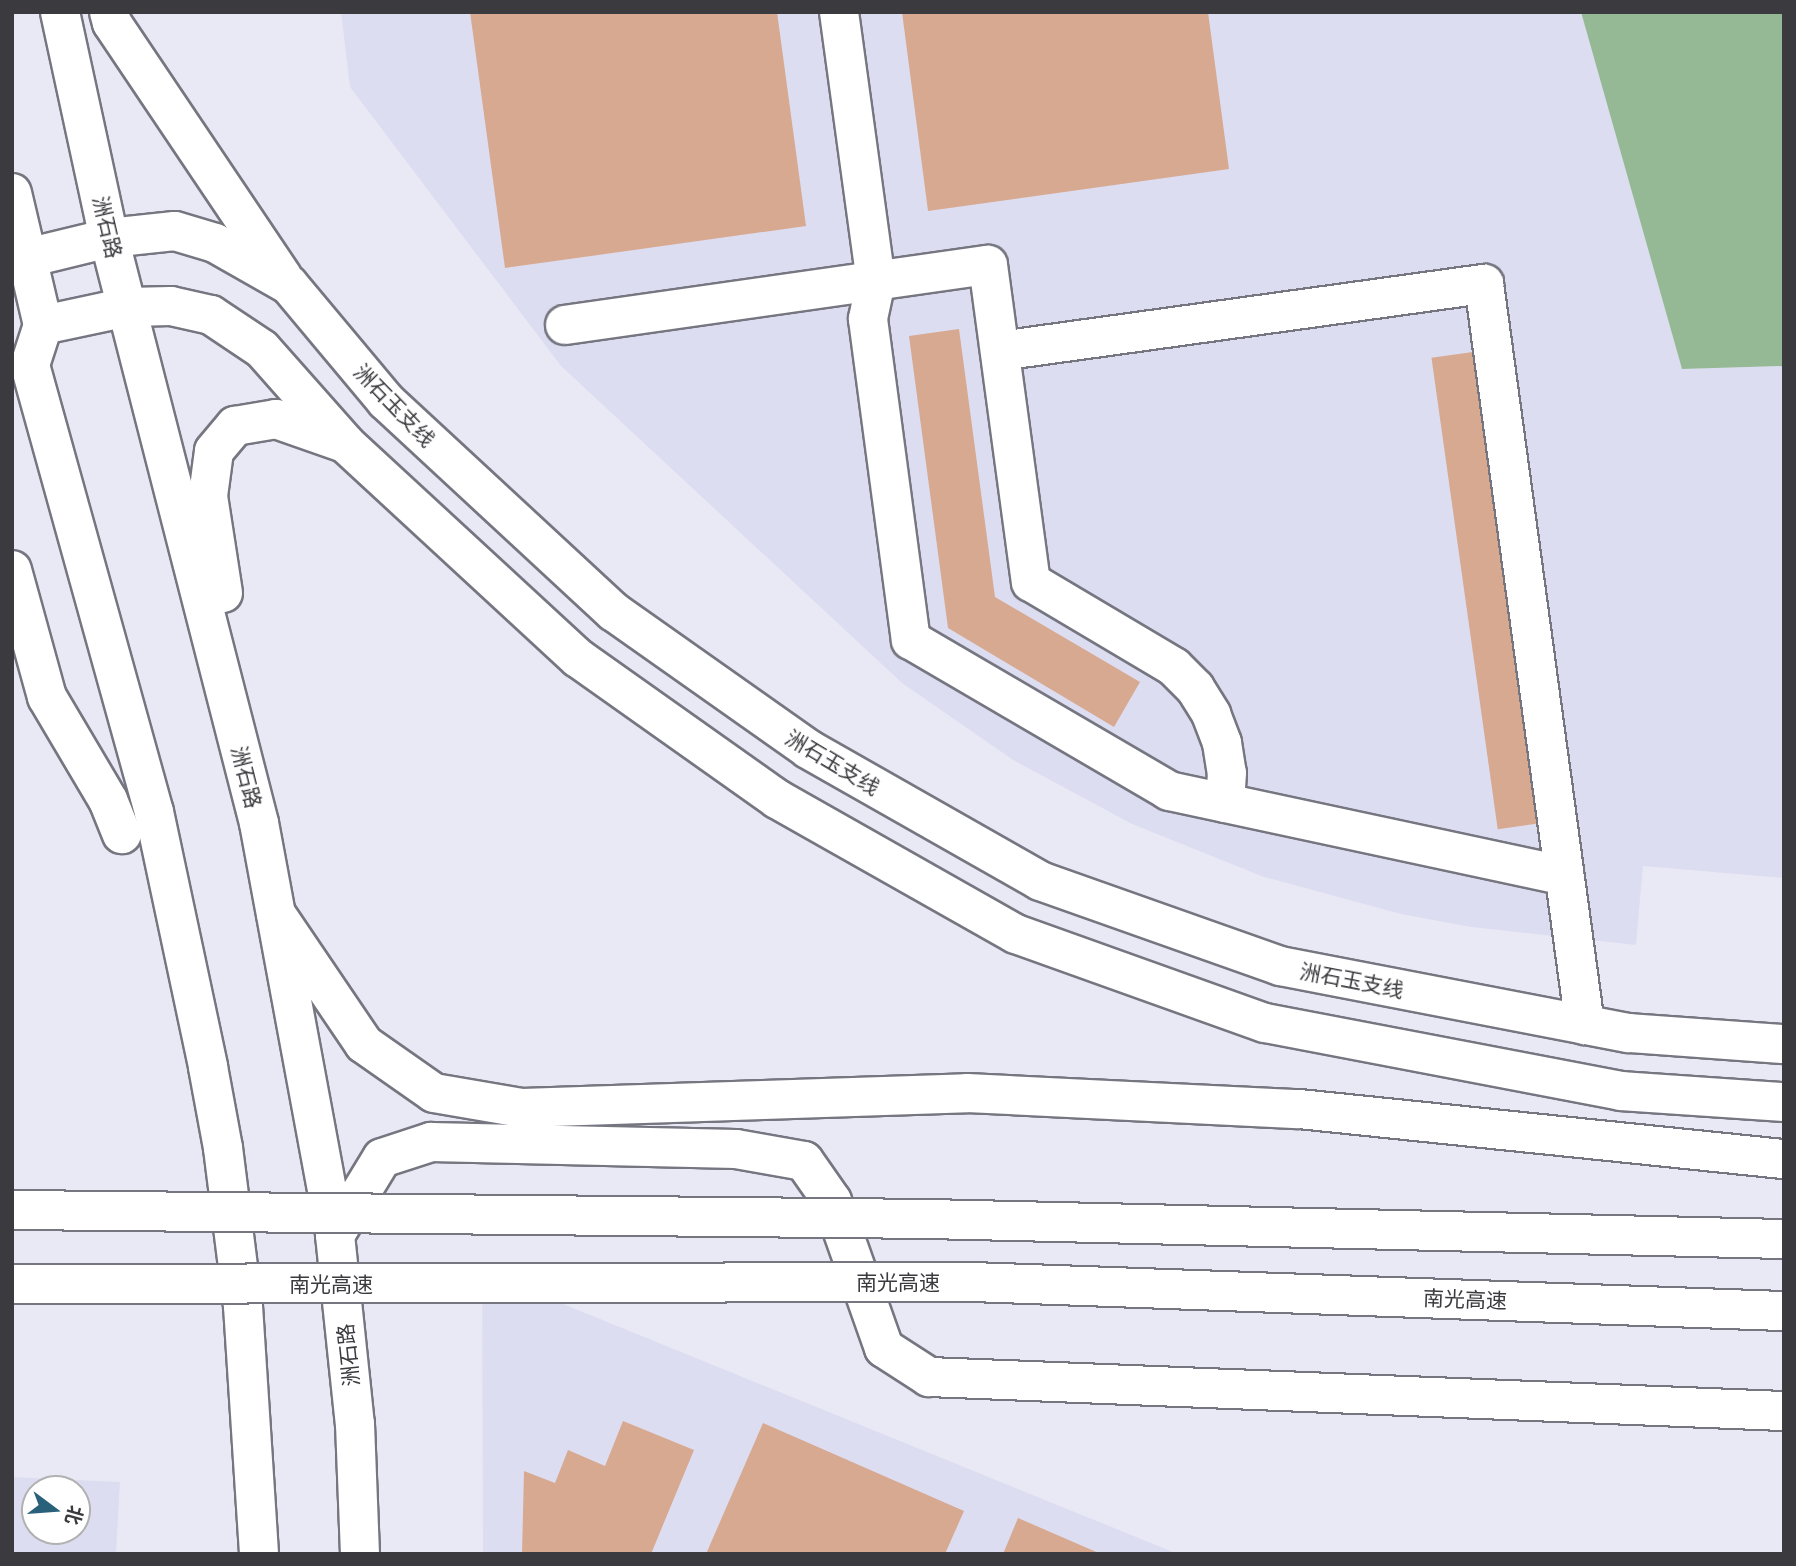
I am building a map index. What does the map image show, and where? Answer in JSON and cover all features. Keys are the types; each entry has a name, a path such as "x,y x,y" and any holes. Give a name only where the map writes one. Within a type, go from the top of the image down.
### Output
{"main road":[{"name":"洲石路","path":"60,12 109,238 258,823 335,1235 355,1424 360,1554"},
{"path":"109,12 112,23 289,285"},
{"path":"839,12 876,281 868,319 911,640 1169,791 1564,876"},
{"path":"12,193 43,325 30,365 154,812 220,1134 243,1306 259,1554"},
{"name":"洲石玉支线","path":"27,258 109,238 175,231 215,243 289,285 386,401 614,612 808,750 1040,881 1280,966 1629,1033 1784,1044"},
{"path":"565,325 988,265 1031,582 1174,667 1195,688 1211,714 1222,743 1227,773 1225,803"},
{"path":"1000,351 1484,284 1585,1025"},
{"path":"43,325 128,307 170,306 211,315 262,349 346,444 578,658 777,799 1016,934 1265,1023 1621,1091 1784,1102"},
{"path":"258,823 208,496 214,451 235,426 276,419 346,444"},
{"path":"12,570 47,697 108,800 122,834"},
{"path":"275,914 364,1044 434,1093 522,1108 967,1093 1299,1109 1784,1159"},
{"path":"335,1235 382,1158 431,1142 736,1149 804,1161 832,1201 884,1348 929,1377 1784,1412"},
{"path":"12,1210 928,1219 1784,1239"},
{"name":"南光高速","path":"12,1284 972,1282 1784,1311"}],"shaded area":[{"path":"341,12 1581,12 1682,369 1784,366 1784,878 1643,866 1636,945 1471,927 1401,914 1264,877 1132,824 1013,760 902,683 561,366 350,87"},
{"path":"482,1271 1178,1554 483,1554"},
{"path":"12,1477 21,1477 21,1545 91,1545 91,1481 120,1482 116,1554 12,1554"}],"green space":[{"path":"1581,12 1784,12 1784,366 1682,369"}],"building":[{"path":"470,12 777,12 806,226 505,268"},
{"path":"902,12 1208,12 1229,169 928,211"},
{"path":"959,329 995,597 1140,682 1114,727 948,628 909,336"},
{"path":"1480,351 1546,822 1498,829 1431,358"},
{"path":"623,1421 694,1450 651,1554 522,1554 524,1471 555,1483 568,1450 605,1466"},
{"path":"763,1423 964,1511 945,1554 706,1554"},
{"path":"1018,1518 1101,1554 1003,1554"}]}
